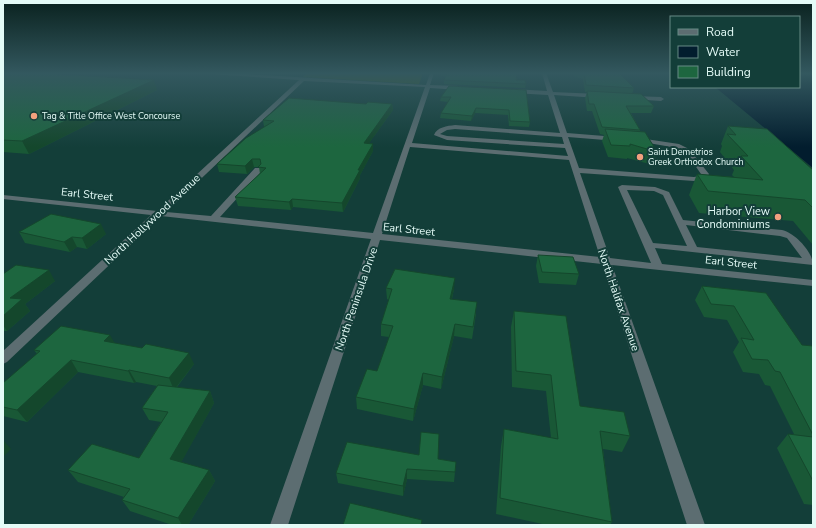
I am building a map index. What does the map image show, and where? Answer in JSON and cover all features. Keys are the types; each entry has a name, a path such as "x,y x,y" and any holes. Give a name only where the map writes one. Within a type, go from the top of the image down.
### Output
{"street":[{"name":"North Hollywood Avenue","path":"3,359 283,98"},
{"name":"North Peninsula Drive","path":"279,525 424,98"},
{"name":"North Halifax Avenue","path":"552,98 696,525"},
{"path":"630,98 661,99"},
{"path":"566,141 455,127 440,130 438,135 447,138 566,141 628,140 679,146 687,150 705,174 702,178 694,179 576,170"},
{"path":"408,145 572,158"},
{"path":"213,220 258,170"},
{"path":"658,267 622,187 655,189 666,194 693,249"},
{"name":"Earl Street","path":"3,197 376,238 813,283"},
{"path":"680,222 782,233 790,236 811,262"},
{"path":"649,245 811,262"}],"water":[{"path":"728,98 813,98 813,168"}],"building":[{"path":"3,98 116,98 22,141 3,140"},
{"path":"289,98 366,104 368,102 392,104 364,143 373,144 342,203 292,199 289,202 235,197 266,168 258,167 261,164 260,159 252,159 245,166 217,164 246,138 274,121 263,120"},
{"path":"451,98 527,98 530,122 510,121 509,110 476,108 472,116 441,113"},
{"path":"588,98 645,98 654,106 626,106 640,130 602,127 594,104 589,104"},
{"path":"728,126 767,129 813,170 813,208 805,200 708,191 697,174 763,180 741,156 748,156 727,134 736,135"},
{"path":"605,129 645,132 657,152 630,144 630,146 611,145"},
{"path":"51,214 101,224 82,238 72,237 64,242 19,232"},
{"path":"538,255 573,257 579,274 542,272"},
{"path":"16,265 49,270 10,298 22,299 3,316 3,274"},
{"path":"395,269 455,278 450,299 477,302 473,327 455,324 442,377 423,373 414,409 356,397 367,369 377,371 393,326 381,324 392,289 386,288"},
{"path":"702,286 766,293 802,345 813,346 813,435 780,372 775,371 768,360 752,359 741,338 754,340 734,306 711,304"},
{"path":"514,311 566,316 580,406 624,412 630,436 600,431 612,522 500,498 504,429 558,439 551,375 516,371"},
{"path":"61,326 110,335 104,341 142,348 146,344 189,353 169,378 71,360 17,410 3,407 3,383 40,351 34,350"},
{"path":"158,385 210,391 170,459 209,470 178,518 122,500 130,489 68,470 92,444 139,458 168,412 142,408"},
{"path":"421,432 439,434 438,459 456,462 455,472 407,469 403,486 336,473 347,442 419,455"},
{"path":"788,434 813,437 813,481"},
{"path":"350,503 422,520 421,525 343,525"}],"place":[{"name":"Tag & Title Office West Concourse","path":"34,116"},
{"name":"Saint Demetrios Greek Orthodox Church","path":"640,157"},
{"name":"Harbor View Condominiums","path":"778,217"}]}
